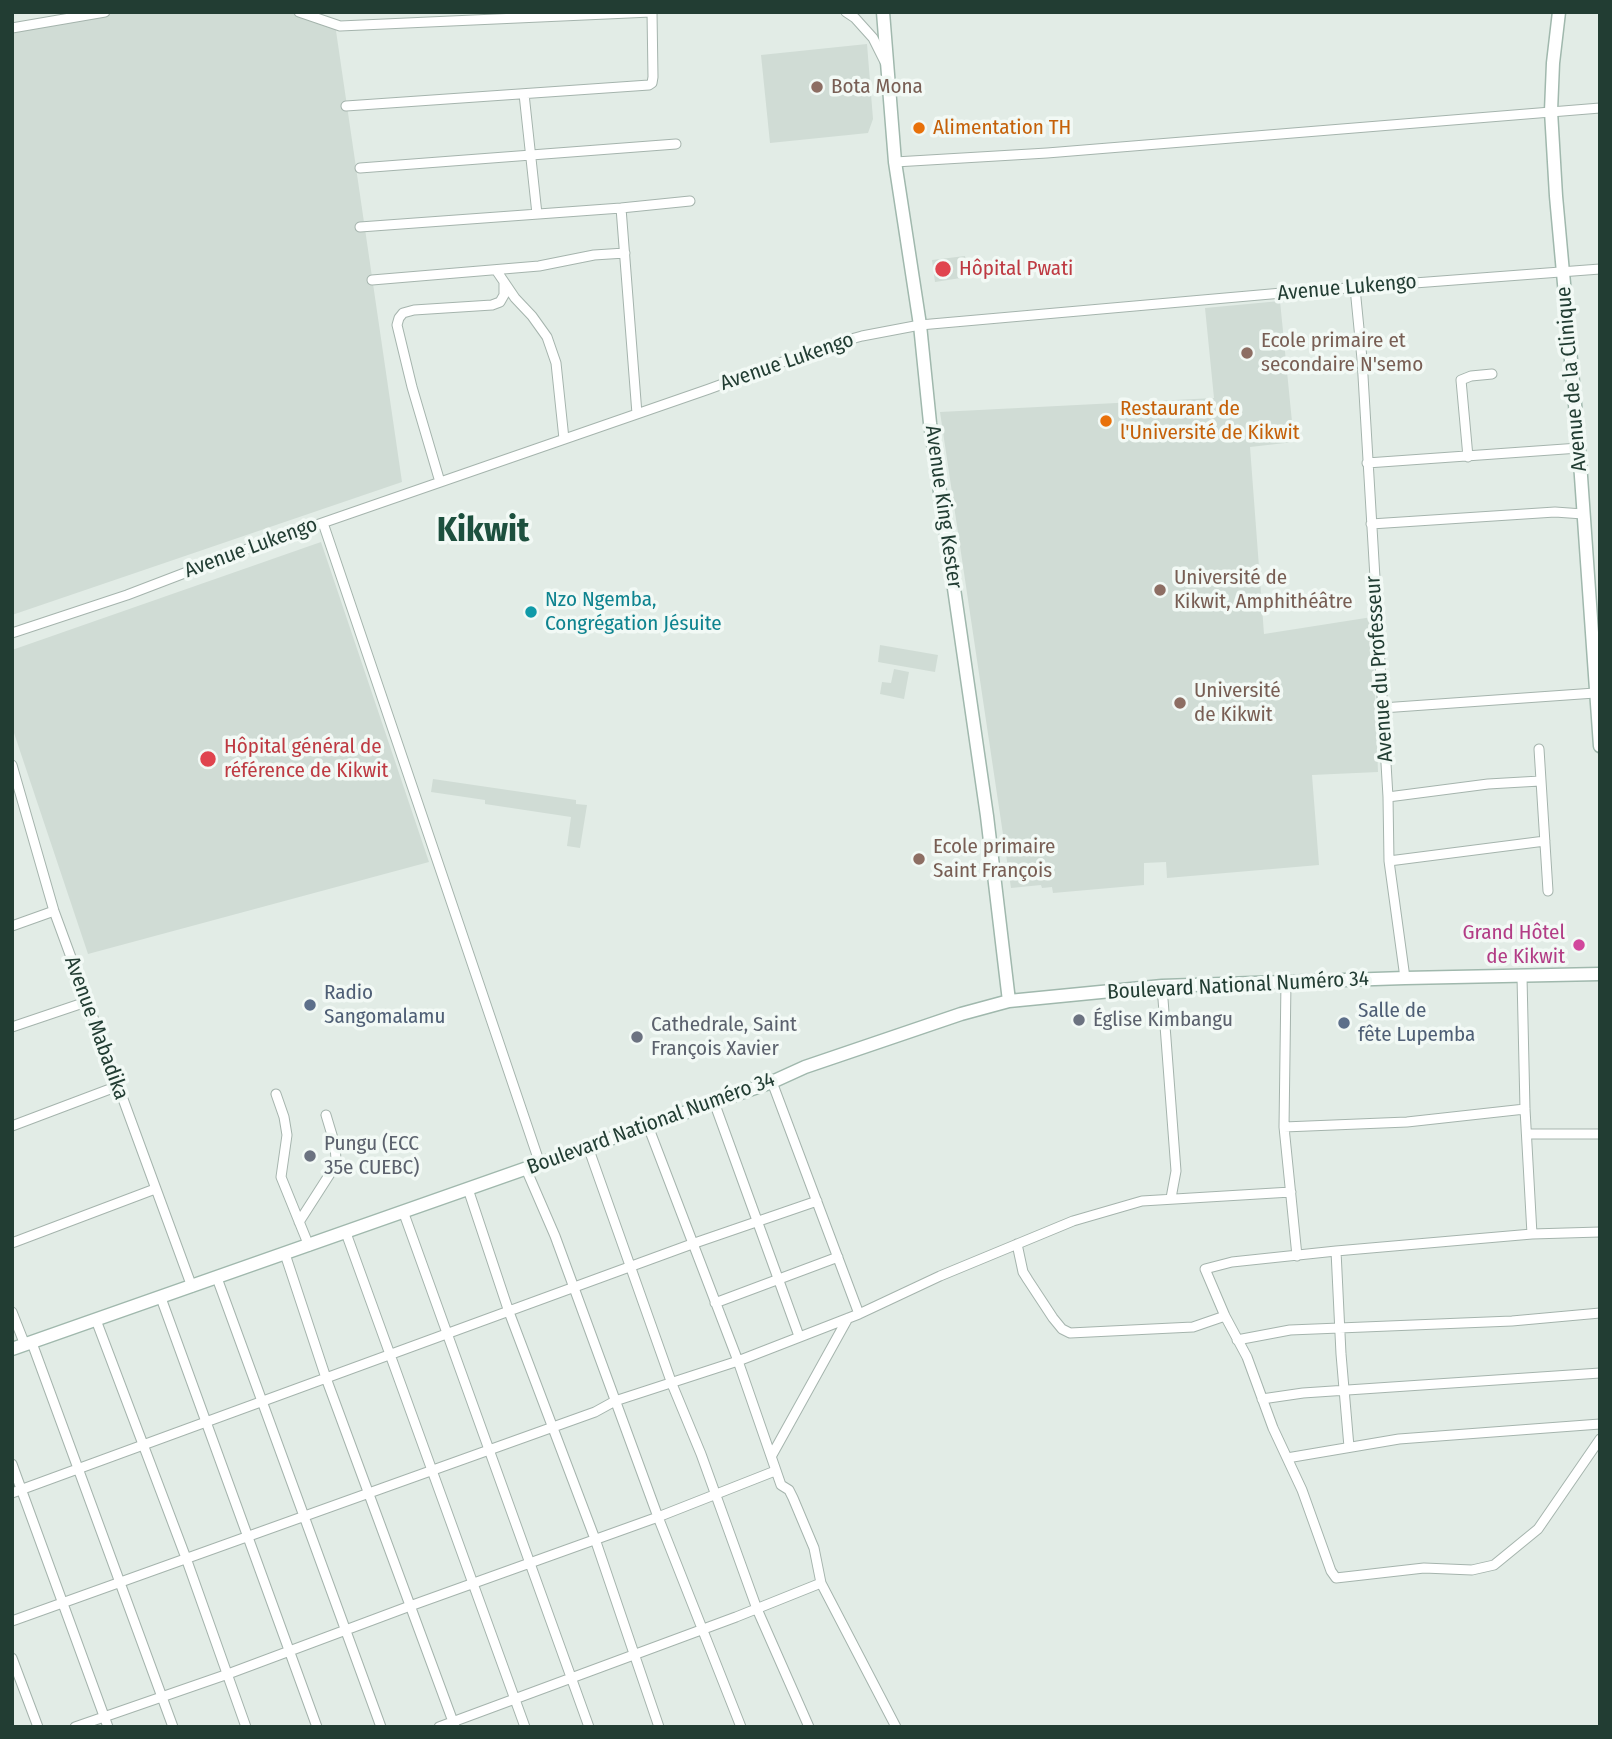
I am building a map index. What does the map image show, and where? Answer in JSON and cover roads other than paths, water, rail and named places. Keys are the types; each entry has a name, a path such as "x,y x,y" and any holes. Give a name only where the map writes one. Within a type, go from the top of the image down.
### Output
{"street":[{"path":"12,27 104,12"},
{"path":"299,12 340,26 652,12 652,83 346,106"},
{"path":"846,12 873,38 887,66"},
{"name":"Avenue King Kester","path":"883,12 895,162 990,833 1009,1001"},
{"name":"Avenue de la Clinique","path":"1559,12 1551,111 1595,638 1595,693 1600,746"},
{"path":"524,94 537,214"},
{"path":"895,162 1047,153 1600,108"},
{"path":"359,168 676,144"},
{"path":"360,227 690,201"},
{"path":"621,208 637,414"},
{"path":"372,280 539,266 594,255 625,253"},
{"name":"Avenue Lukengo","path":"12,633 826,346 862,336 920,326 1600,268"},
{"path":"496,270 547,337 556,363 564,439"},
{"path":"440,482 412,387 397,325 398,318 403,313 414,310 492,305 500,302 504,295 504,282"},
{"name":"Avenue du Professeur","path":"1355,288 1362,359 1388,797 1389,860 1405,978"},
{"path":"1468,457 1461,380 1492,374"},
{"path":"1367,463 1579,449"},
{"path":"1371,524 1555,512 1583,514"},
{"path":"323,523 540,1164"},
{"path":"1382,708 1595,693"},
{"path":"1539,750 1548,891"},
{"name":"Avenue Mabadika","path":"12,765 54,911 192,1287"},
{"path":"1388,797 1540,781"},
{"path":"1389,860 1545,841"},
{"path":"12,926 54,911"},
{"name":"Boulevard National Numéro 34","path":"23,1346 772,1082 805,1067 948,1018 1009,1001 1161,986 1600,974"},
{"path":"1522,977 1525,1110 1532,1234"},
{"path":"1286,981 1284,1127 1297,1256"},
{"path":"1161,986 1176,1171 1171,1198"},
{"path":"12,1027 86,1002"},
{"path":"772,1082 859,1314"},
{"path":"12,1126 118,1086"},
{"path":"276,1094 285,1117 287,1135 281,1177 309,1246"},
{"path":"714,1102 799,1336"},
{"path":"1284,1127 1407,1122 1525,1110"},
{"path":"299,1222 336,1160 335,1145 326,1115"},
{"path":"648,1126 738,1360 772,1455 775,1471 781,1485 789,1490 814,1548 821,1583 896,1727"},
{"path":"1527,1134 1600,1134"},
{"path":"588,1147 672,1384 701,1454 757,1609 809,1727"},
{"path":"526,1169 575,1289 658,1517 741,1727"},
{"path":"12,1243 155,1189"},
{"path":"468,1189 509,1312 595,1539 659,1727"},
{"path":"12,1622 595,1412 615,1401 738,1360 859,1314 940,1276 1073,1221 1142,1201 1292,1192"},
{"path":"17,1491 758,1220 817,1201"},
{"path":"403,1211 589,1727"},
{"path":"1600,1232 1532,1234 1336,1251 1232,1262 1205,1269 1224,1317 1247,1357 1262,1399 1303,1490 1331,1571 1336,1578 1424,1568 1472,1570 1493,1565 1538,1529 1600,1439"},
{"path":"345,1233 525,1727"},
{"path":"1017,1244 1023,1272 1053,1318 1062,1329 1070,1333 1193,1326 1224,1317"},
{"path":"1336,1251 1339,1329 1349,1447"},
{"path":"285,1254 326,1378 454,1724"},
{"path":"715,1303 838,1257"},
{"path":"218,1278 381,1727"},
{"path":"161,1297 317,1727"},
{"path":"12,1312 23,1346 78,1469 173,1727"},
{"path":"1237,1339 1290,1331 1512,1321 1600,1313"},
{"path":"772,1455 848,1318"},
{"path":"96,1320 186,1558 246,1727"},
{"path":"1262,1399 1303,1393 1600,1373"},
{"path":"1287,1458 1399,1438 1600,1424"},
{"path":"12,1464 17,1491 63,1603 106,1722"},
{"path":"75,1727 106,1722 162,1696 658,1517 775,1471"},
{"path":"439,1727 454,1724 821,1583"},
{"path":"12,1658 38,1727"}],"place":[{"name":"Bota Mona","path":"817,87"},
{"name":"Alimentation TH","path":"919,128"},
{"name":"Hôpital Pwati","path":"943,269"},
{"name":"Ecole primaire et secondaire N'semo","path":"1247,353"},
{"name":"Restaurant de l'Université de Kikwit","path":"1106,421"},
{"name":"Université de Kikwit, Amphithéâtre","path":"1160,590"},
{"name":"Nzo Ngemba, Congrégation Jésuite","path":"531,612"},
{"name":"Université de Kikwit","path":"1180,703"},
{"name":"Hôpital général de référence de Kikwit","path":"208,759"},
{"name":"Ecole primaire Saint François","path":"919,859"},
{"name":"Grand Hôtel de Kikwit","path":"1579,945"},
{"name":"Radio Sangomalamu","path":"310,1005"},
{"name":"Église Kimbangu","path":"1079,1020"},
{"name":"Salle de fête Lupemba","path":"1344,1023"},
{"name":"Cathedrale, Saint François Xavier","path":"637,1037"},
{"name":"Pungu (ECC 35e CUEBC)","path":"310,1156"}],"district":[{"name":"Kikwit","path":"483,531"}]}
